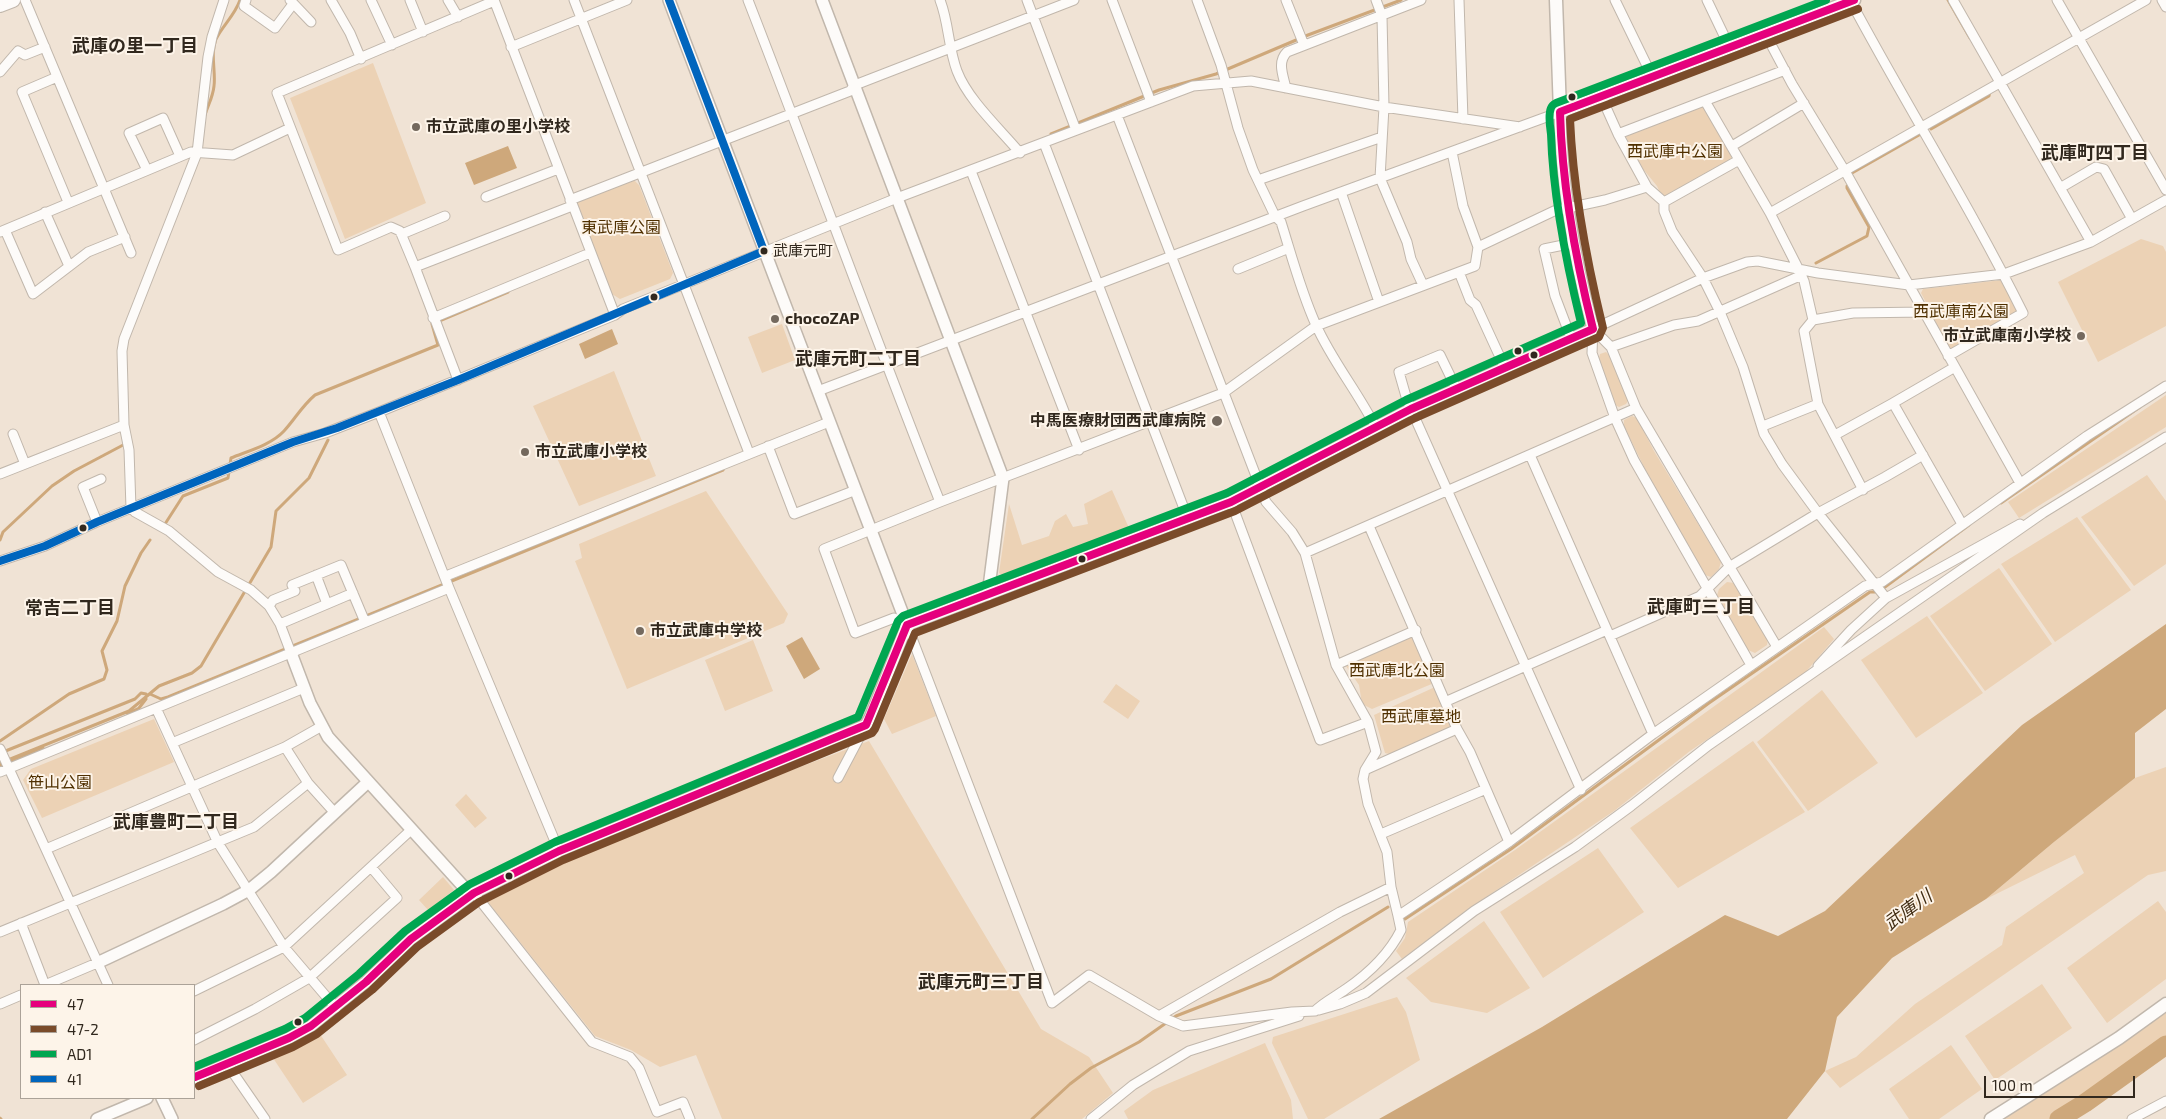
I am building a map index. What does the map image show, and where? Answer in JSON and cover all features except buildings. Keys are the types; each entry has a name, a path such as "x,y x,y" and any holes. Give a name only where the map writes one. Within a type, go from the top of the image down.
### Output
{"main road":[{"path":"0,6 13,0"},
{"path":"1556,0 1560,112 1652,76 1766,35 1852,0"},
{"path":"1991,1119 2095,1053 2166,1004"}],"street":[{"path":"25,0 131,253"},
{"path":"224,0 212,37 208,57 197,152 124,339 122,351 124,425 128,450 131,508 169,530 218,572 250,590 269,606 280,624 310,703 328,737 411,830 472,894 592,1042 630,1056 640,1068 657,1112 683,1102 690,1119"},
{"path":"246,0 244,6 275,28 291,2 311,22"},
{"path":"331,0 350,34 361,59"},
{"path":"372,0 392,45"},
{"path":"410,0 423,32"},
{"path":"448,0 458,16"},
{"path":"458,380 400,231 391,227 338,250 277,94 494,0 615,315"},
{"path":"574,0 685,283 749,453"},
{"path":"511,47 627,0"},
{"path":"669,0 1052,1003 1089,975 1159,1016 1183,1026 1292,1012 1315,1011 1363,977 1383,957 1401,930 1391,887 1387,852 1368,804 1363,779 1365,770 1376,752 1368,722 1336,665 1305,553 1292,532 1266,502 1117,115"},
{"path":"748,0 940,502"},
{"path":"822,0 952,339 1003,478 988,595"},
{"path":"940,0 946,17 950,48 958,72 972,96 1020,153"},
{"path":"1027,0 1076,130"},
{"path":"415,267 571,203 641,171 850,91 855,85 1074,0"},
{"path":"1112,0 1151,102"},
{"path":"1197,0 1226,82 1238,128 1258,180 1276,216 1281,222 1301,288 1316,326 1347,382 1364,403 1376,428"},
{"path":"1286,0 1302,41"},
{"path":"1286,88 1281,63 1282,57 1302,41 1379,8 1421,0"},
{"path":"1459,0 1463,118"},
{"path":"1615,0 1652,76"},
{"path":"1707,0 1730,48"},
{"path":"1852,0 2004,274 2023,313 1948,356"},
{"path":"1953,0 2091,242"},
{"path":"2057,0 2166,190"},
{"path":"1770,213 2146,0"},
{"path":"2162,0 2166,7"},
{"path":"1379,8 1384,107 1380,178 1408,242 1411,259 1423,285"},
{"path":"1766,35 1845,171 2020,483"},
{"path":"0,72 18,51 25,55 45,47"},
{"path":"1618,134 1785,70"},
{"path":"57,76 22,92 68,202"},
{"path":"0,561 45,546 96,522 293,442 325,433 458,380 615,315 623,309 685,283 833,223 1193,86 1251,81 1384,107 1520,127"},
{"path":"1601,96 1618,134 1647,186 1664,202 1664,211 1672,231 1703,278 1720,312 1743,367 1764,434 1782,464 1818,514 1886,598"},
{"path":"1705,101 1770,213 1800,272 1813,320"},
{"path":"1732,146 1804,103"},
{"path":"818,390 1276,216 1560,112 1563,179 1572,243 1593,329 1592,353 1615,418 1634,460 1751,665"},
{"path":"147,170 130,133 163,118 180,156"},
{"path":"125,238 88,252 33,294 3,231 68,202 191,152 233,155 290,128"},
{"path":"1258,180 1382,137"},
{"path":"1044,143 1188,519"},
{"path":"907,625 894,618 855,633 824,549 940,502 1223,393 1316,326 1475,266 1478,247 1463,206 1452,152"},
{"path":"1664,202 1739,160"},
{"path":"2060,188 2096,167 2104,169 2132,219"},
{"path":"486,197 558,169"},
{"path":"971,171 1079,450"},
{"path":"1478,247 1554,211 1605,200 1647,186"},
{"path":"1341,192 1379,302"},
{"path":"838,778 866,725 907,625 1231,502 1411,409 1593,329 1703,278 1747,262 1758,261 1800,272 1908,285 2004,274 2091,242 2166,200"},
{"path":"45,212 69,266"},
{"path":"402,234 445,216"},
{"path":"1572,243 1544,249 1555,296 1572,338"},
{"path":"1238,269 1289,248"},
{"path":"433,318 590,253"},
{"path":"1459,272 1470,300 1476,305 1505,368"},
{"path":"1611,347 1674,325 1698,321 1800,272"},
{"path":"1863,490 1818,404 1804,330 1813,320 1832,315 1924,312"},
{"path":"1593,329 1611,347 1636,408 1777,647"},
{"path":"1457,390 1440,355 1399,372 1411,409 1581,790"},
{"path":"1835,435 1955,367"},
{"path":"1398,916 1509,842 1581,790 1653,734 1865,586 1882,582 2087,436 2166,386"},
{"path":"1893,403 1962,524"},
{"path":"1763,426 1818,404"},
{"path":"1305,553 1636,408"},
{"path":"379,412 446,576 449,588 559,851"},
{"path":"446,576 830,422"},
{"path":"0,474 124,425"},
{"path":"13,434 25,464"},
{"path":"1091,1119 1133,1085 1189,1051 1257,1028 1340,1004 1366,992 1474,911 1575,847 1709,745 2043,514 2166,437"},
{"path":"768,446 794,514 856,490"},
{"path":"1447,701 1700,596 1729,567 1923,454"},
{"path":"1530,455 1653,734"},
{"path":"96,522 83,487 101,479"},
{"path":"1231,502 1320,740 1368,722"},
{"path":"1808,677 1851,630 1886,598 2013,528 2043,514"},
{"path":"1370,526 1447,701 1457,729 1470,752 1509,842"},
{"path":"269,606 273,600 294,591 292,585 341,565 365,622"},
{"path":"316,575 328,604"},
{"path":"107,984 3,760 156,708 449,588"},
{"path":"280,624 353,594"},
{"path":"1336,665 1416,630"},
{"path":"172,743 304,688"},
{"path":"156,708 218,843 284,947 336,1008"},
{"path":"195,1078 311,1026 336,1008 411,938 472,894 559,851 866,725"},
{"path":"46,849 286,747 322,726"},
{"path":"1365,770 1457,729"},
{"path":"286,747 308,783 335,813"},
{"path":"47,984 97,964 249,890 368,782"},
{"path":"0,932 254,827 308,783"},
{"path":"1381,834 1486,789"},
{"path":"195,991 284,947 411,830"},
{"path":"195,1039 310,978 397,898 370,867"},
{"path":"1159,1016 1340,912 1391,887"},
{"path":"21,923 45,984"},
{"path":"0,1004 20,995"},
{"path":"227,1064 265,1119"},
{"path":"97,1119 145,1099"},
{"path":"162,1099 172,1119"},
{"path":"2132,1119 2166,1101"}],"green space":[{"path":"373,63 426,203 345,239 290,98"},
{"name":"西武庫中公園","path":"1701,105 1704,106 1732,156 1731,159 1667,197 1661,195 1657,186 1643,169 1626,137 1627,133"},
{"name":"東武庫公園","path":"634,180 639,185 673,273 670,279 620,299 612,294 576,205 578,202"},
{"path":"2141,239 2163,246 2166,252 2166,326 2098,362 2058,282"},
{"name":"西武庫南公園","path":"2002,280 2019,310 1952,349 1948,346 1921,293 1923,289"},
{"path":"782,324 795,360 762,373 748,337"},
{"path":"1606,352 1610,356 1628,401 1619,407 1615,405 1599,358 1600,354"},
{"path":"614,371 656,476 579,506 533,406"},
{"path":"2166,395 2166,427 2019,518 2008,502"},
{"path":"1632,416 1637,418 1654,451 1721,562 1719,569 1711,577 1705,575 1645,469 1624,426 1624,420"},
{"path":"2147,475 2166,501 2166,564 2134,586 2081,517"},
{"path":"1112,490 1129,528 1004,576 999,573 1009,504 1022,545 1049,536 1055,521 1066,514 1073,527 1088,524 1084,504"},
{"path":"706,491 788,614 784,623 627,689 575,561 582,558 579,544"},
{"path":"2077,517 2131,590 2055,642 2001,564"},
{"path":"1999,568 2052,644 1985,691 1930,616"},
{"path":"1727,582 1734,583 1768,639 1767,645 1755,653 1748,650 1717,595 1719,589"},
{"path":"1927,616 1983,693 1916,738 1861,660"},
{"path":"1824,627 1834,639 1804,674 1690,751 1614,811 1464,912 1402,959 1396,951 1405,938 1408,922 1515,850"},
{"name":"西武庫北公園","path":"1413,635 1434,683 1372,709 1362,704 1359,685 1346,666"},
{"path":"753,640 773,691 725,711 705,660"},
{"path":"912,654 936,716 892,734 884,719"},
{"path":"1116,684 1140,701 1128,719 1103,702"},
{"name":"西武庫墓地","path":"1435,687 1451,723 1449,728 1389,754 1385,753 1374,715"},
{"path":"1822,690 1878,763 1808,811 1757,742"},
{"name":"笹山公園","path":"154,719 174,762 42,818 23,780 31,769"},
{"path":"869,741 1041,1029 1089,1057 1113,1093 1082,1119 722,1119 696,1055 660,1067 631,1050 595,1036 484,897 601,842"},
{"path":"1753,741 1805,812 1678,888 1630,828"},
{"path":"2166,767 2166,871 2148,875 1840,1088 1825,1071 1856,1057 1915,1004 2002,945 2006,927 2084,873 2075,855 1986,899 2135,778"},
{"path":"466,794 487,818 475,828 455,805"},
{"path":"1598,848 1644,912 1543,978 1500,912"},
{"path":"443,877 454,890 428,910 419,900"},
{"path":"2158,901 2166,912 2166,979 2107,1023 2067,968"},
{"path":"1484,921 1530,988 1487,1013 1431,1002 1406,978"},
{"path":"2042,984 2072,1028 1995,1080 1965,1036"},
{"path":"1397,997 1406,1012 1420,1060 1324,1119 1308,1119 1272,1043 1273,1037"},
{"path":"2166,1010 2166,1046 2109,1080 2050,1119 2004,1119 2123,1042"},
{"path":"320,1034 347,1075 303,1103 273,1058"},
{"path":"1265,1043 1291,1100 1293,1119 1128,1119 1124,1111 1153,1090"},
{"path":"1951,1045 1982,1089 1939,1119 1909,1119 1889,1089"}],"water":[{"path":"508,146 517,168 474,185 465,163"},
{"path":"612,329 618,344 585,359 579,344"},
{"name":"武庫川","path":"2166,624 2166,709 2135,733 2135,778 1986,899 1892,958 1837,1017 1825,1071 1787,1119 1379,1119 1542,1027 1725,915 1778,936 1825,911 2022,725"},
{"path":"802,637 820,669 804,679 786,646"}],"waterway":[{"path":"205,115 213,90 214,45 240,0"},
{"path":"1051,134 1159,90 1216,74 1308,35 1401,0"},
{"path":"1948,0 1970,38"},
{"path":"1931,129 1989,96 1990,91"},
{"path":"1852,173 1919,135"},
{"path":"1816,263 1867,236 1869,227 1847,186"},
{"path":"165,524 183,496 228,478 231,458 259,447 279,436 315,395 438,345 432,324 508,292"},
{"path":"1420,415 1579,345"},
{"path":"2001,503 2140,407"},
{"path":"1270,494 1413,419"},
{"path":"0,763 129,711 159,686 192,673 201,666 271,547 276,511 309,478 328,440"},
{"path":"0,540 3,532 52,486 74,471 125,444 125,442"},
{"path":"150,694 161,699 168,697 723,470"},
{"path":"1885,587 1969,525"},
{"path":"0,741 69,694 104,679 107,670 102,651 117,621 125,586 141,553 150,540"},
{"path":"1405,919 1511,849 1709,703 1870,592 1875,592"},
{"path":"3,752 135,699 141,693 146,694"},
{"path":"128,714 139,708 146,699"},
{"path":"0,765 43,748"},
{"path":"1032,1119 1070,1084 1091,1068 1139,1042 1176,1016 1271,979 1388,907"},
{"path":"2059,1119 2085,1103 2166,1045"}],"transit line":[{"name":"41","path":"0,561 45,546 97,522 293,442 337,428 458,380 764,251 669,0"},
{"name":"AD1","path":"195,1067 285,1029 305,1018 359,974 405,931 470,884 555,842 858,717 898,621 903,616 1227,493 1406,400 1581,323 1565,253 1557,206 1550,121 1552,106 1826,0"},
{"name":"47","path":"195,1077 289,1038 311,1026 366,982 411,939 474,893 559,851 866,725 907,625 1231,502 1411,409 1593,329 1570,221 1563,167 1560,112 1854,0"},
{"name":"47-2","path":"199,1086 293,1047 317,1034 372,990 417,947 479,902 563,860 872,733 915,633 1235,511 1415,418 1599,337 1603,328 1581,224 1574,172 1570,119 1858,9"}],"place":[{"name":"市立武庫の里小学校","path":"416,127"},
{"name":"武庫元町","path":"764,251"},
{"name":"chocoZAP","path":"775,319"},
{"name":"市立武庫南小学校","path":"2081,336"},
{"name":"中馬医療財団西武庫病院","path":"1217,421"},
{"name":"市立武庫小学校","path":"525,452"},
{"name":"市立武庫中学校","path":"640,631"}],"district":[{"name":"武庫の里一丁目","path":"135,46"},
{"name":"武庫町四丁目","path":"2095,153"},
{"name":"武庫元町二丁目","path":"858,359"},
{"name":"武庫町三丁目","path":"1701,607"},
{"name":"常吉二丁目","path":"70,608"},
{"name":"武庫豊町二丁目","path":"176,822"},
{"name":"武庫元町三丁目","path":"981,982"}]}
